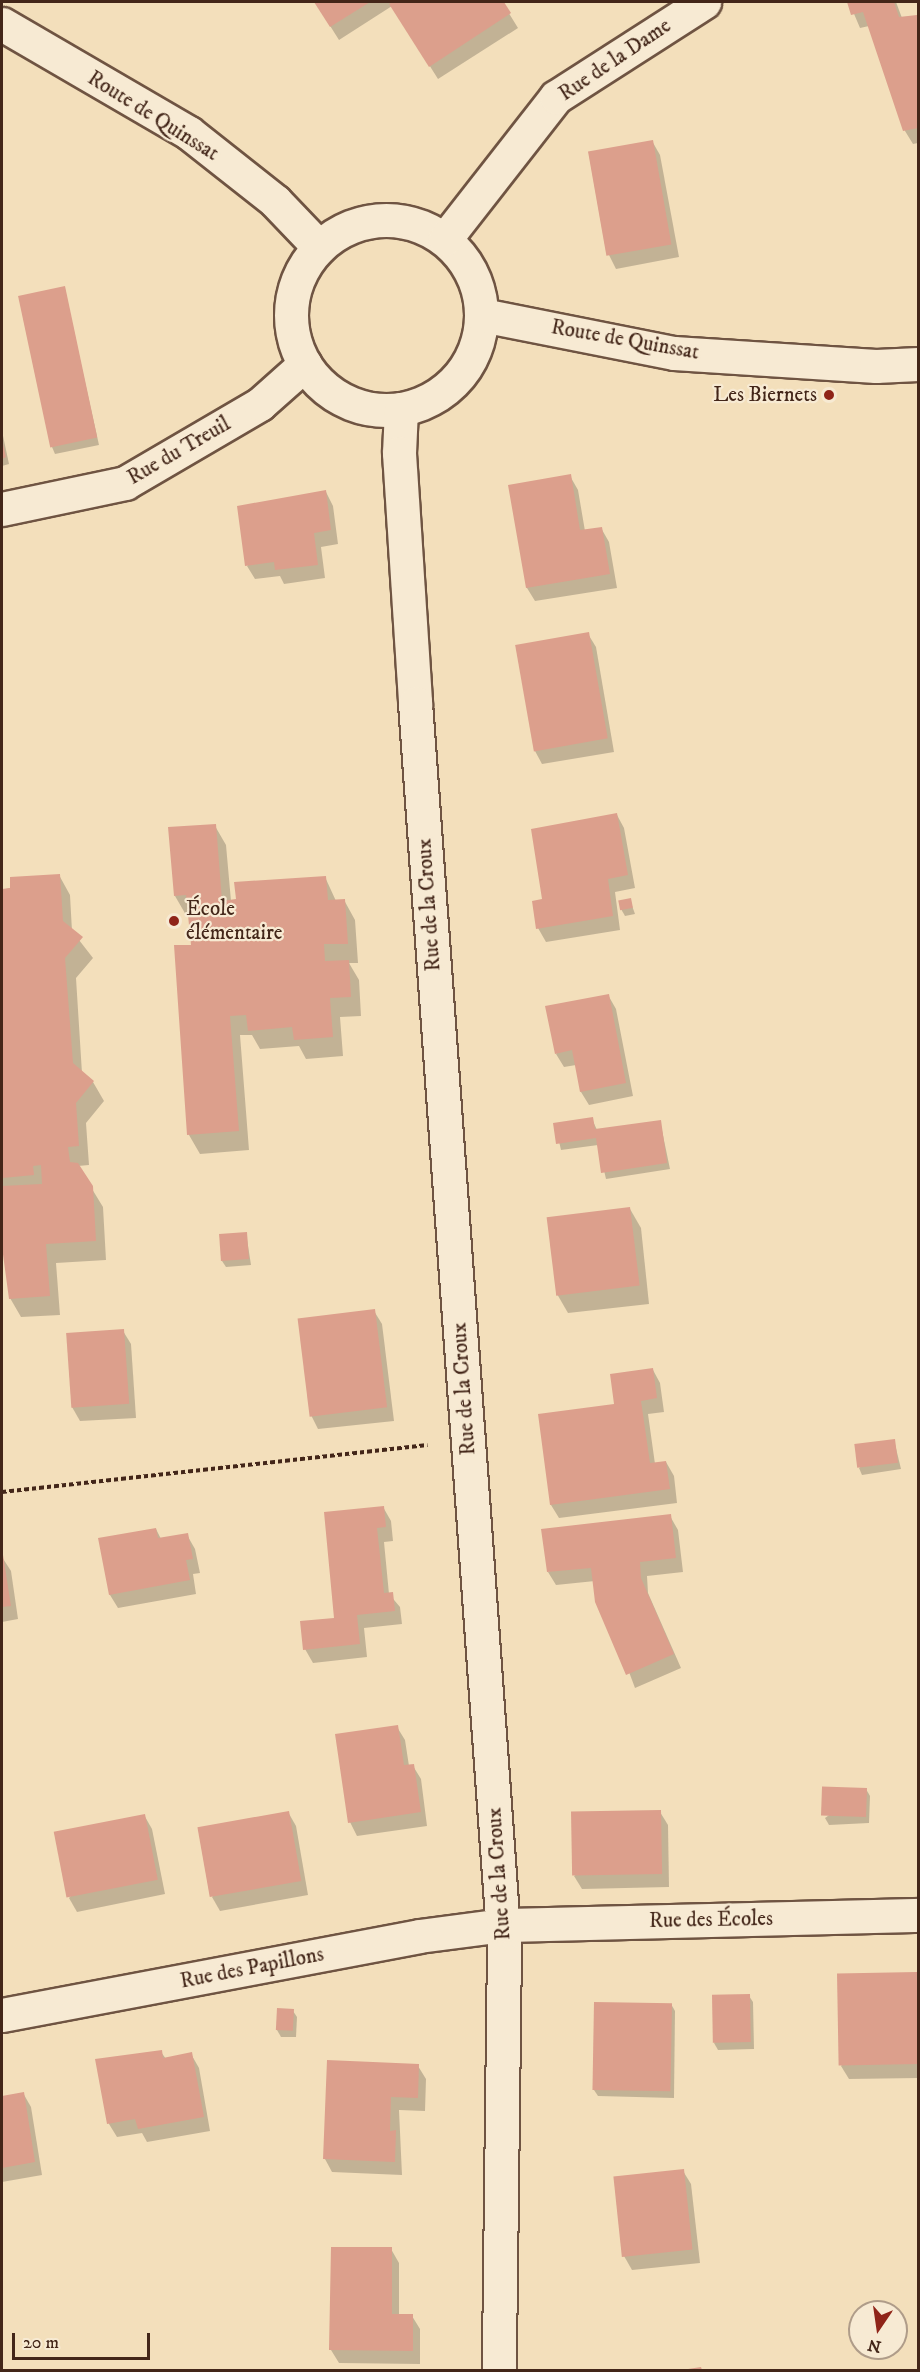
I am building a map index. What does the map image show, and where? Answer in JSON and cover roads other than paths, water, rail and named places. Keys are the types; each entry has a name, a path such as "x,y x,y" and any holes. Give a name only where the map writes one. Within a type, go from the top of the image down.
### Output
{"street":[{"name":"Rue de la Dame","path":"445,239 556,98 704,2"},
{"name":"Route de Quinssat","path":"2,24 189,133 275,201 319,247"},
{"path":"380,220 414,224 445,239 464,260 477,286 482,315 476,348 459,377 433,399 401,409 364,408 330,392 305,364 293,335 291,303 301,273 319,247 348,228 380,220"},
{"name":"Route de Quinssat","path":"482,315 674,353 876,366 918,364"},
{"name":"Rue du Treuil","path":"2,509 125,483 260,404 305,364"},
{"name":"Route de Quinssat","path":"876,366 918,387"},
{"name":"Rue de la Croux","path":"401,409 399,453 412,667 503,1925 506,2002 499,2370"},
{"name":"Rue des Écoles","path":"503,1925 918,1915"},
{"name":"Rue des Papillons","path":"2,2015 419,1936 503,1925"}],"place":[{"name":"Les Biernets","path":"829,395"},
{"name":"École élémentaire","path":"174,921"}]}
